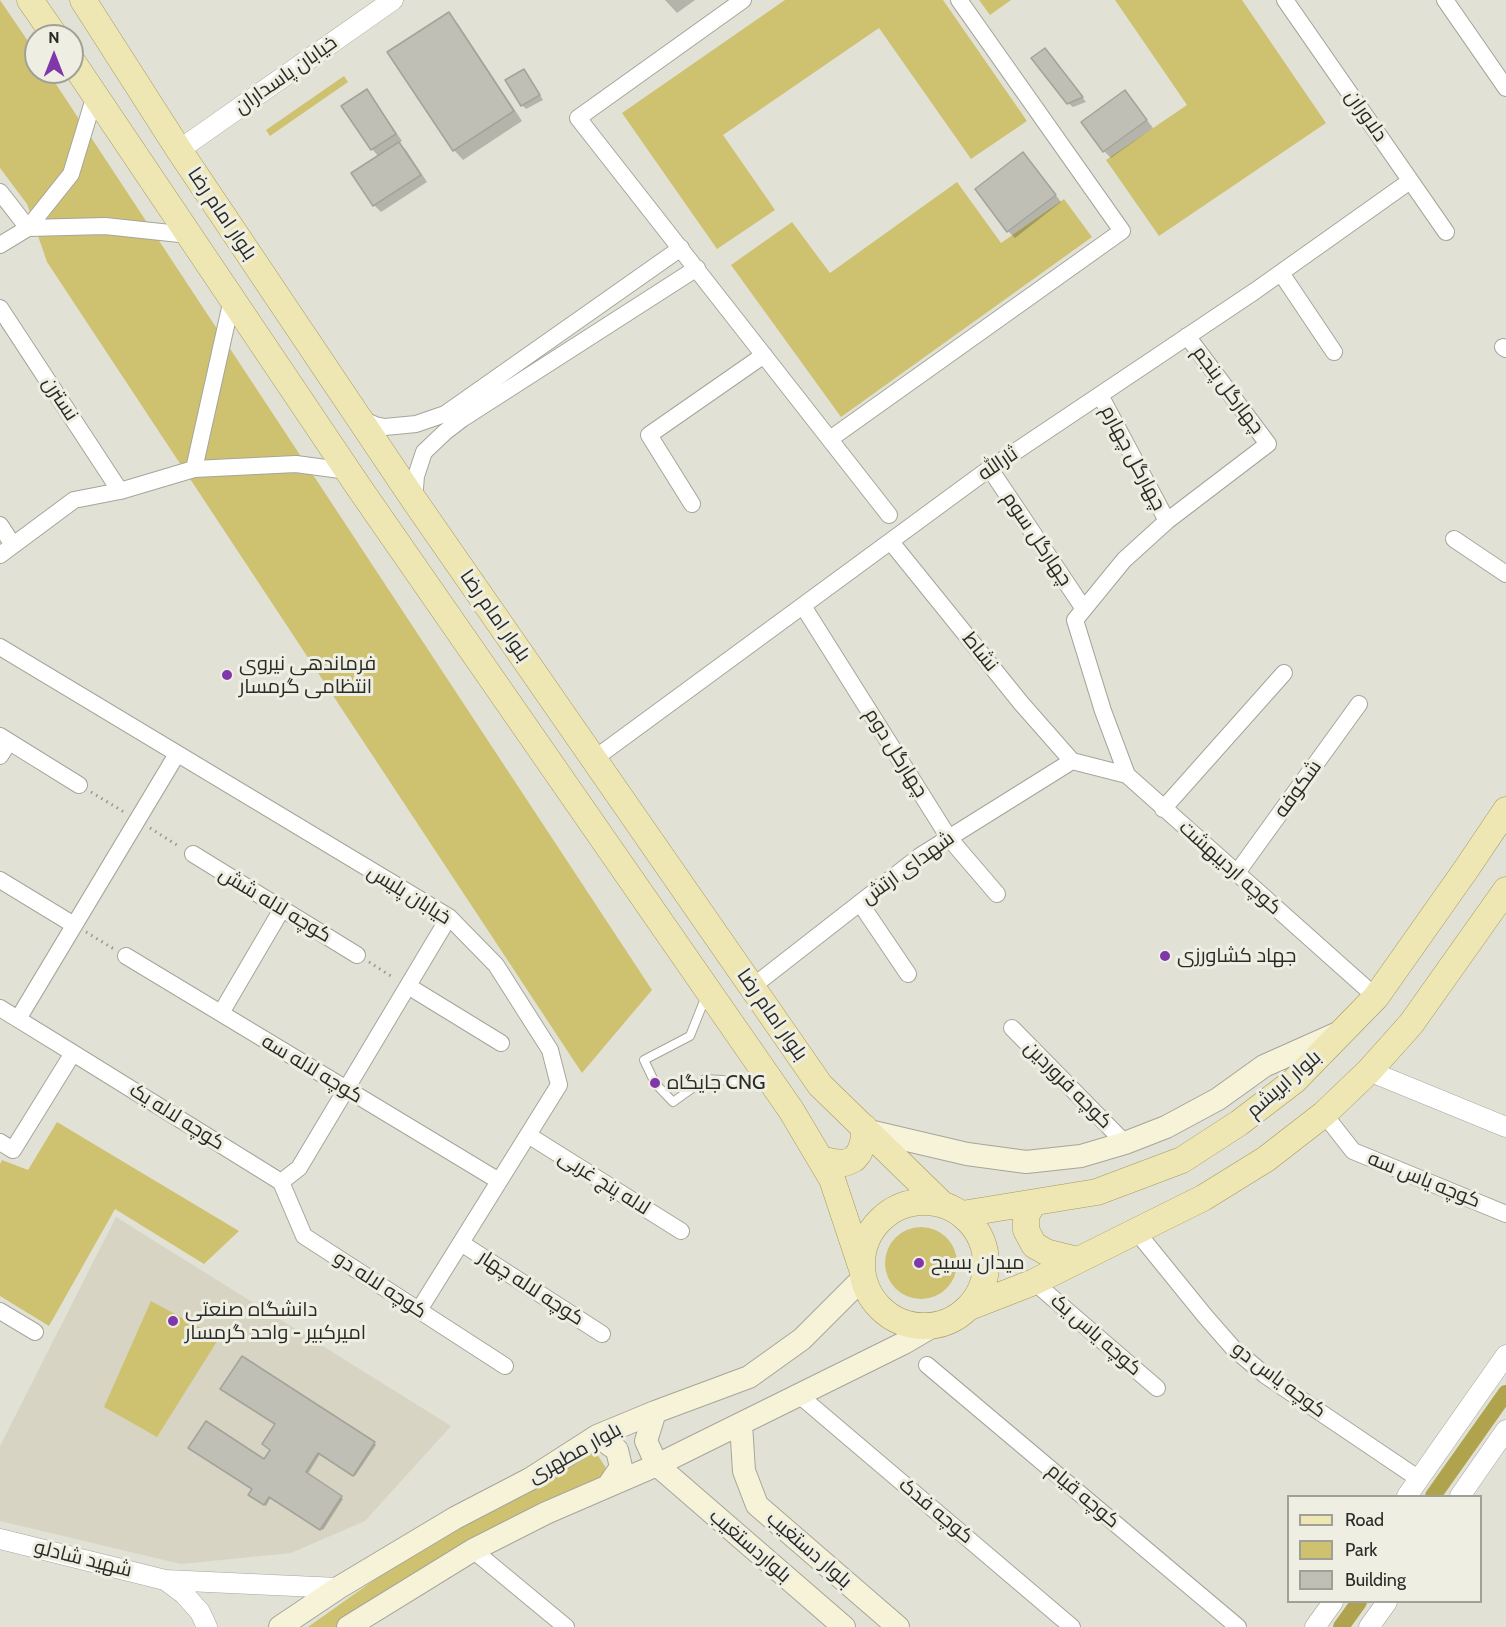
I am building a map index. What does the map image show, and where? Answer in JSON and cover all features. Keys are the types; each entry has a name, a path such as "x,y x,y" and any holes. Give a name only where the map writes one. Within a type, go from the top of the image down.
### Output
{"main road":[{"path":"30,0 47,24"},
{"name":"بلوار امام رضا","path":"82,0 179,150 414,500 820,1085 952,1209"},
{"name":"بلوار امام رضا","path":"84,79 348,471 791,1110 832,1179 862,1271"},
{"name":"بلوار ابریشم","path":"952,1209 1032,1203 1096,1192 1182,1160 1239,1124 1294,1081 1376,997 1506,810"},
{"path":"970,1307 981,1290 987,1270 985,1249 977,1230 952,1209 923,1201 903,1205 886,1214 872,1228 864,1246 862,1271 865,1286 876,1304 892,1318 912,1326 933,1326 953,1320 970,1307 1034,1281 1203,1198 1266,1159 1324,1114 1369,1071 1411,1024 1506,890"},
{"path":"820,1159 845,1163 854,1159 862,1146 866,1129 968,1154 1026,1162 1081,1156 1125,1143 1166,1127 1218,1099 1264,1066 1340,1033"},
{"path":"1032,1203 1026,1216 1026,1230 1034,1245 1046,1252 1078,1260"},
{"name":"بلوار مطهری","path":"280,1627 338,1588 455,1518 530,1479 597,1436 748,1377 802,1339 862,1271"},
{"name":"بلوار مطهری","path":"351,1626 473,1550 546,1513 657,1465 904,1343 933,1326"},
{"path":"655,1412 645,1441 657,1465"},
{"name":"بلوار دستغیب","path":"741,1424 744,1471 757,1505 898,1627"},
{"path":"597,1436 617,1450 621,1467 608,1486"},
{"name":"بلواردستغیب","path":"657,1465 844,1627"}],"street":[{"name":"خیابان پاسداران","path":"179,150 393,0"},
{"path":"743,0 579,118 889,515"},
{"path":"830,439 1122,231 959,0"},
{"name":"دلاوران","path":"1286,0 1446,232"},
{"path":"1445,0 1506,88"},
{"path":"0,245 28,228 71,174 95,95"},
{"name":"ثارالله","path":"594,759 990,469 1281,273 1410,180"},
{"path":"0,192 28,228"},
{"path":"28,228 105,226 189,235"},
{"path":"414,500 416,476 424,452 445,432 485,395 681,248"},
{"path":"359,418 386,427 416,424 445,414 485,395 697,268"},
{"path":"1281,273 1334,352"},
{"path":"194,469 232,299"},
{"name":"نسترن","path":"0,308 120,491"},
{"name":"چهارگل پنجم","path":"1167,521 1268,444 1187,336"},
{"path":"692,504 649,435 764,355"},
{"name":"چهارگل چهارم","path":"1100,395 1167,521"},
{"path":"0,525 7,550 74,500 120,491 194,469 296,464 348,471"},
{"name":"چهارگل سوم","path":"990,469 1084,609"},
{"path":"1127,775 1103,711 1075,620 1124,560 1167,521"},
{"path":"1454,539 1506,574"},
{"name":"نشاط","path":"891,542 1021,703 1072,760"},
{"name":"چهارگل دوم","path":"803,606 949,838 997,894"},
{"name":"خیابان پلیس","path":"0,647 449,917 496,965 550,1050 559,1085 419,1310"},
{"path":"1163,809 1284,673"},
{"name":"شکوفه","path":"1236,874 1359,704"},
{"path":"3,745 79,785"},
{"path":"18,1019 177,754"},
{"name":"کوچه اردیبهشت","path":"1072,760 1127,775 1376,997"},
{"name":"شهدای ارتش","path":"752,987 920,856 1072,760"},
{"name":"کوچه لاله شش","path":"193,854 357,955"},
{"path":"0,880 75,925"},
{"path":"860,903 908,974"},
{"path":"221,1013 282,909"},
{"path":"281,1182 299,1168 449,917"},
{"name":"کوچه لاله سه","path":"126,956 499,1181"},
{"path":"408,986 501,1043"},
{"name":"کوچه لاله یک","path":"1,1011 18,1019 281,1182"},
{"name":"کوچه فروردین","path":"1012,1028 1125,1143"},
{"path":"0,1143 13,1150 73,1053"},
{"path":"1369,1071 1506,1127"},
{"name":"کوچه یاس سه","path":"1324,1114 1353,1151 1506,1214"},
{"name":"لاله پنج غربی","path":"528,1135 681,1231"},
{"name":"کوچه لاله دو","path":"281,1182 304,1236 505,1366"},
{"name":"کوچه یاس دو","path":"1136,1231 1233,1348 1265,1375 1419,1479"},
{"name":"کوچه لاله چهار","path":"461,1243 602,1334"},
{"name":"کوچه یاس یک","path":"1034,1281 1158,1388"},
{"path":"0,1311 35,1332"},
{"path":"1408,1495 1506,1355"},
{"name":"کوچه قیام","path":"927,1365 1238,1627"},
{"name":"کوچه فدک","path":"799,1395 1072,1627"},
{"path":"1461,1495 1506,1430"},
{"name":"شهید شادلو","path":"0,1539 165,1580"},
{"path":"473,1550 566,1627"},
{"path":"165,1580 338,1588"},
{"path":"165,1580 184,1594 200,1612 207,1627"},
{"path":"1315,1627 1332,1603"},
{"path":"1369,1627 1386,1603"}],"lane":[{"path":"708,990 690,1036 644,1060 655,1083 673,1102 705,1079 773,1084"}],"path":[{"path":"75,925 126,956"},
{"path":"357,955 408,986"}],"shaded area":[{"name":"دانشگاه صنعتی امیرکبیر - واحد گرمسار","path":"116,1217 451,1426 365,1521 291,1553 181,1564 0,1521 0,1446"}],"green space":[{"path":"0,0 24,35 24,84 56,84 652,990 582,1073 47,262 27,204 0,168"},
{"path":"785,0 943,0 1027,121 971,159 879,28 723,135 775,210 717,249 622,113"},
{"path":"979,0 1011,0 990,15"},
{"path":"1115,0 1242,0 1326,123 1159,236 1106,160 1187,105"},
{"path":"344,76 348,82 270,136 266,130"},
{"path":"957,182 1001,243 1064,199 1092,237 841,417 731,265 792,222 830,273"},
{"path":"57,1122 239,1231 204,1264 115,1209 49,1326 0,1296 0,1164 2,1160 28,1170"},
{"path":"928,1227 947,1237 955,1249 957,1263 955,1277 947,1289 935,1297 914,1299 895,1289 887,1277 885,1256 895,1237 907,1229"},
{"path":"151,1301 219,1338 157,1437 104,1407"},
{"path":"595,1451 606,1468 600,1480 346,1627 308,1627 401,1561"}],"building":[{"path":"449,12 514,111 453,151 387,52"},
{"path":"1045,48 1083,97 1067,104 1031,58"},
{"path":"524,69 540,95 521,106 505,80"},
{"path":"367,89 396,134 371,150 341,106"},
{"path":"1125,90 1147,120 1103,152 1081,122"},
{"path":"399,142 421,175 373,206 351,173"},
{"path":"1023,152 1056,195 1007,232 975,189"},
{"path":"242,1356 375,1442 353,1476 318,1453 306,1472 342,1496 320,1530 269,1497 264,1505 248,1495 252,1489 188,1448 206,1421 264,1459 270,1450 262,1444 275,1424 220,1389"}],"waterway":[{"path":"1434,1495 1506,1393"},
{"path":"1341,1627 1358,1603"}],"place":[{"name":"فرماندهی نیروی انتظامی گرمسار","path":"227,675"},
{"name":"جهاد کشاورزی","path":"1165,956"},
{"name":"جایگاه CNG","path":"655,1083"},
{"name":"میدان بسیح","path":"919,1263"},
{"name":"دانشگاه صنعتی امیرکبیر - واحد گرمسار","path":"173,1321"}]}
